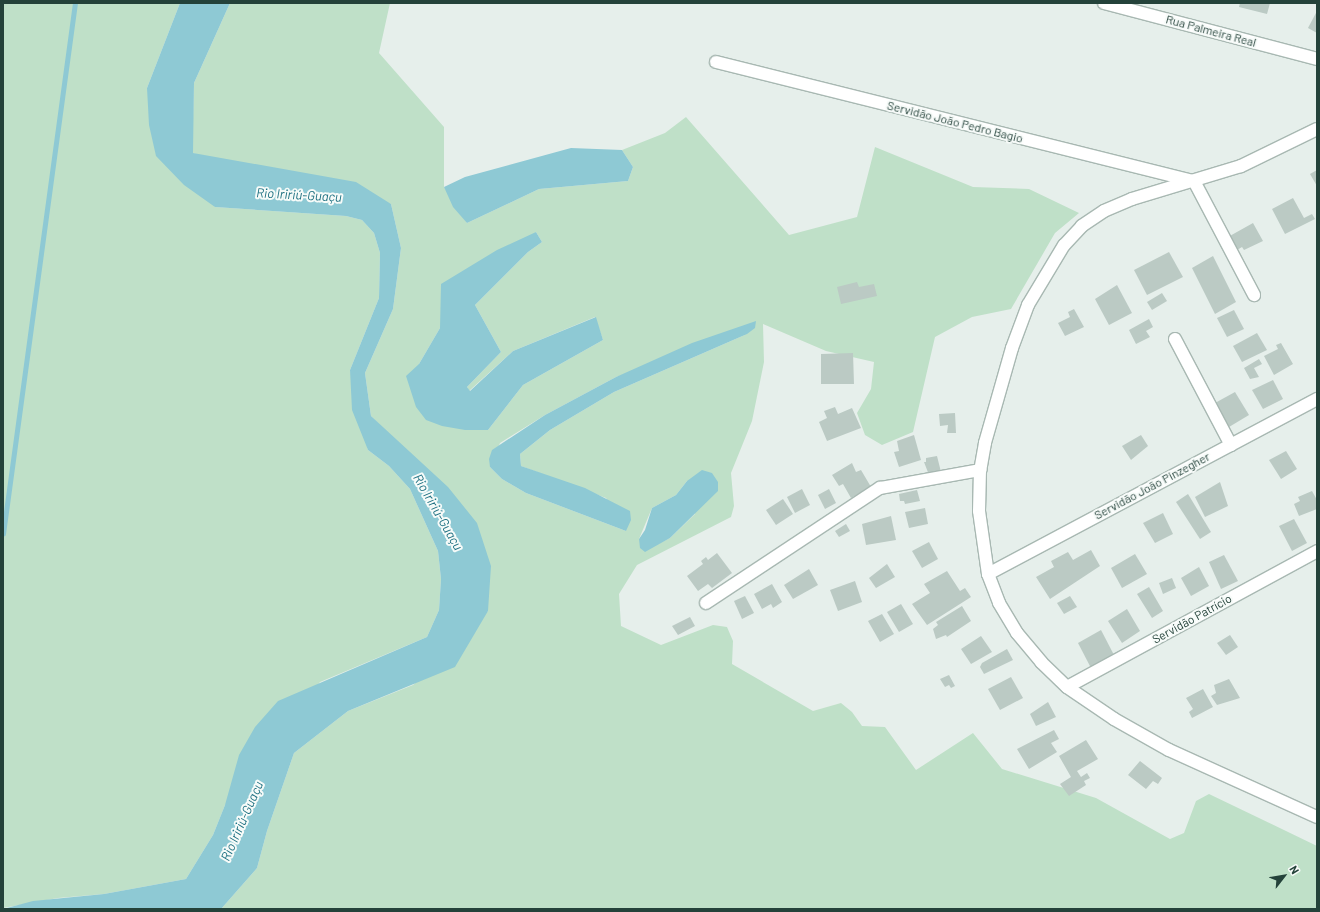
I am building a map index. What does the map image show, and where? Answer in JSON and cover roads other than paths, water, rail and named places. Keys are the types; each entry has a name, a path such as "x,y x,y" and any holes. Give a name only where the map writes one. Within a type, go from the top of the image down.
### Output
{"street":[{"name":"Rua Palmeira Real","path":"1104,3 1317,59"},
{"name":"Servidão João Pedro Bagio","path":"716,62 1194,181"},
{"path":"1317,129 1241,166 1132,199 1104,211 1082,226 1064,245 1028,305 1012,348 985,443 980,470 978,511 988,574 999,603 1017,633 1041,662 1067,687 1114,719 1169,750 1317,817"},
{"path":"1194,181 1254,295"},
{"path":"1175,339 1231,445"},
{"name":"Servidão João Pinzegher","path":"988,574 1317,399"},
{"path":"706,603 880,488 980,470"},
{"name":"Servidão Patrício","path":"1067,687 1317,551"}],"water":[{"name":"Rio Iririú-Guaçu","path":"180,3 230,3 194,83 193,153 356,182 391,204 401,248 393,309 365,373 371,416 448,487 477,523 491,566 488,611 455,667 348,711 294,753 267,831 257,868 221,909 3,909 33,901 104,894 186,879 213,835 225,805 239,755 255,727 278,701 427,637 439,610 441,579 438,551 410,489 389,466 368,450 352,410 350,370 379,298 380,253 374,233 362,220 346,216 215,207 184,185 156,156 149,125 147,88"},
{"path":"571,148 622,150 633,167 628,181 539,189 467,223 453,207 444,187 465,177"},
{"path":"536,232 542,242 528,252 475,305 501,352 467,387 470,391 513,351 596,317 603,340 523,385 488,430 465,430 442,426 426,420 416,407 406,376 419,364 440,328 441,284 497,250"},
{"path":"756,321 755,328 747,334 614,392 550,430 520,454 521,466 585,488 630,511 631,520 626,531 526,493 502,479 490,467 489,459 492,450 545,415 616,377 692,343"},
{"path":"702,470 712,473 718,482 718,491 670,538 645,552 640,548 639,539 645,530 652,508 676,495 687,481"}],"waterway":[{"path":"3,534 75,3"}]}
